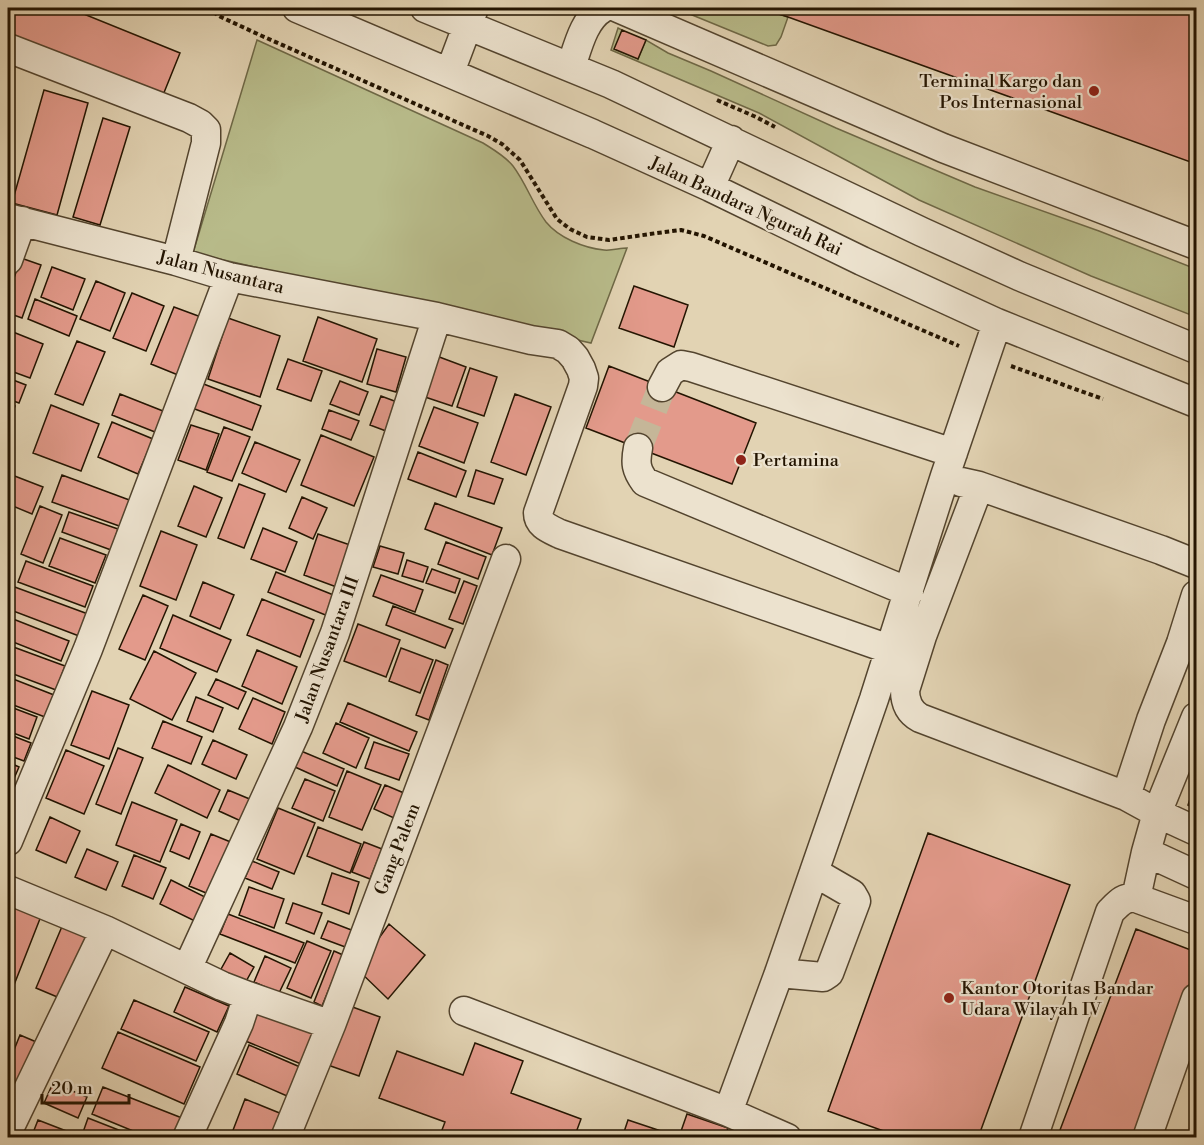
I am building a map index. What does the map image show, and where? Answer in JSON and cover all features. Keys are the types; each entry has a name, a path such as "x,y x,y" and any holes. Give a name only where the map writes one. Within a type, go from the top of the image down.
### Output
{"street":[{"name":"Jalan Bandara Ngurah Rai","path":"297,8 593,134 997,323 1197,403"},
{"path":"425,8 471,16 571,67 731,140 922,232 1019,276 1197,349"},
{"path":"571,67 584,30 595,12 603,8"},
{"path":"618,8 943,148 1197,245"},
{"path":"450,72 471,16"},
{"path":"8,48 189,118 206,130 206,143 176,261"},
{"path":"710,188 731,140"},
{"path":"8,260 15,219"},
{"name":"Jalan Nusantara","path":"15,219 230,277 437,317 531,340 558,344 568,350 581,369 584,378 538,513 541,523 560,534 888,649"},
{"path":"8,841 88,649 230,277"},
{"name":"Jalan Nusantara III","path":"187,969 298,727 335,633 437,317"},
{"path":"728,1112 874,699 888,649 909,592 997,323"},
{"path":"662,387 670,372 681,365 692,367 949,464 978,486 1197,564"},
{"path":"638,448 635,460 637,471 645,482 909,592"},
{"path":"978,486 922,636 905,690 905,698 911,711 920,718 1126,796 1197,831"},
{"name":"Gang Palem","path":"285,1137 331,1025 506,559"},
{"path":"1126,796 1151,720 1197,596"},
{"path":"1136,898 1157,813 1197,717"},
{"path":"1146,852 1197,875"},
{"path":"779,973 823,977 829,973 856,901 852,894 814,872"},
{"path":"8,890 105,930 248,996 331,1025"},
{"path":"1033,1137 1110,912 1119,902 1130,897 1197,920"},
{"path":"8,1131 105,930"},
{"path":"187,1137 239,1023 248,996"},
{"path":"1147,1137 1197,998"},
{"path":"464,1011 728,1112 787,1137"}],"path":[{"path":"207,8 262,36 488,135 519,160 557,219 570,230 587,237 609,240 681,231 704,236 986,357 1108,401"}],"green space":[{"path":"675,8 760,8 788,17 776,45 768,46"},
{"path":"618,28 622,30 638,59 646,40 668,53 975,187 1099,231 1196,269 1196,317 1091,276 919,200 759,113 611,50"},
{"path":"257,40 483,143 503,156 513,166 551,228 580,244 596,249 627,248 591,343 193,253"}],"building":[{"path":"8,8 69,8 180,53 161,100 8,38"},
{"name":"Terminal Kargo dan Pos Internasional","path":"760,8 1196,8 1196,164 788,17"},
{"path":"622,30 646,40 638,59 614,49"},
{"path":"44,90 88,103 57,215 12,203"},
{"path":"103,118 130,127 100,225 73,217"},
{"path":"21,258 41,265 22,318 8,313 8,295"},
{"path":"52,267 85,279 73,310 41,297"},
{"path":"96,281 125,293 110,331 80,319"},
{"path":"634,286 688,305 674,347 619,328"},
{"path":"132,293 164,306 146,351 113,338"},
{"path":"35,299 77,316 69,336 28,319"},
{"path":"174,307 201,317 178,375 151,364"},
{"path":"318,317 377,339 362,382 303,361"},
{"path":"228,318 280,336 260,397 208,379"},
{"path":"8,330 43,344 30,378 8,370"},
{"path":"77,341 105,352 83,405 55,394"},
{"path":"377,349 406,357 396,392 367,384"},
{"path":"434,355 466,367 452,406 419,395"},
{"path":"288,359 322,371 311,401 277,389"},
{"path":"609,366 756,423 732,484 586,428"},
{"path":"470,368 497,377 484,416 457,407"},
{"path":"8,378 26,385 19,403 8,399"},
{"path":"340,381 368,392 359,415 330,404"},
{"path":"201,383 261,406 252,430 192,408"},
{"path":"120,394 168,413 160,434 112,415"},
{"path":"515,394 551,407 526,475 491,462"},
{"path":"381,396 405,405 394,434 370,425"},
{"path":"8,403 15,406 8,426"},
{"path":"51,405 99,424 81,471 33,453"},
{"path":"434,407 478,423 464,463 419,446"},
{"path":"329,410 359,421 351,440 322,429"},
{"path":"112,422 153,439 138,474 98,457"},
{"path":"191,425 219,434 206,470 178,460"},
{"path":"224,427 250,437 232,481 207,472"},
{"path":"321,435 374,457 354,506 301,485"},
{"path":"255,442 300,460 286,492 242,473"},
{"path":"418,452 466,471 456,497 408,479"},
{"path":"476,470 503,479 494,504 468,496"},
{"path":"12,475 43,487 32,514 8,504 8,487"},
{"path":"62,475 132,501 122,527 52,502"},
{"path":"239,484 265,494 244,548 218,538"},
{"path":"194,486 222,498 206,537 178,526"},
{"path":"302,497 327,508 313,539 289,528"},
{"path":"435,503 502,528 492,555 425,529"},
{"path":"40,506 62,515 43,563 21,554"},
{"path":"69,512 118,529 111,550 62,532"},
{"path":"263,528 297,542 285,572 251,559"},
{"path":"161,531 197,545 176,600 140,586"},
{"path":"318,534 356,547 342,589 304,575"},
{"path":"60,538 106,555 95,583 49,566"},
{"path":"446,542 486,557 478,579 438,564"},
{"path":"380,546 404,553 398,574 373,567"},
{"path":"407,560 428,567 423,582 402,576"},
{"path":"26,561 93,586 85,607 18,582"},
{"path":"432,569 460,579 455,593 426,583"},
{"path":"276,572 336,596 328,616 268,592"},
{"path":"381,575 423,590 415,612 373,596"},
{"path":"464,581 477,586 463,624 449,619"},
{"path":"203,582 234,595 220,629 190,616"},
{"path":"12,586 88,614 79,636 8,609"},
{"path":"143,595 168,606 145,660 119,649"},
{"path":"262,599 314,620 300,657 247,635"},
{"path":"393,606 453,629 445,648 386,625"},
{"path":"173,615 231,640 217,672 160,648"},
{"path":"8,617 69,641 61,661 8,640"},
{"path":"358,624 400,640 386,677 344,661"},
{"path":"8,645 65,666 56,690 8,672"},
{"path":"401,648 433,660 420,693 389,681"},
{"path":"257,650 297,667 282,704 242,686"},
{"path":"154,651 196,673 172,720 130,699"},
{"path":"436,660 448,665 429,720 416,715"},
{"path":"8,677 54,695 45,717 8,703"},
{"path":"216,679 246,692 238,709 208,695"},
{"path":"92,691 129,705 109,759 71,745"},
{"path":"196,697 223,708 213,732 187,721"},
{"path":"253,698 285,712 272,744 239,729"},
{"path":"348,703 417,732 409,751 340,722"},
{"path":"8,706 37,717 29,739 8,731"},
{"path":"163,721 202,737 191,764 152,748"},
{"path":"336,723 369,738 356,768 323,753"},
{"path":"8,734 31,743 24,761 8,755"},
{"path":"213,740 247,755 236,779 202,764"},
{"path":"374,742 409,754 399,780 365,768"},
{"path":"118,748 143,758 121,814 96,804"},
{"path":"66,750 104,766 84,814 46,798"},
{"path":"301,751 344,769 337,786 295,767"},
{"path":"8,762 19,767 9,790 8,790"},
{"path":"168,765 220,790 207,818 155,793"},
{"path":"347,771 381,785 362,830 329,817"},
{"path":"305,779 335,791 323,821 292,808"},
{"path":"1196,781 1196,809 1188,805"},
{"path":"385,785 404,793 394,818 374,809"},
{"path":"228,790 252,800 243,822 219,811"},
{"path":"132,802 177,820 160,862 116,845"},
{"path":"278,808 315,823 294,874 257,859"},
{"path":"50,817 80,831 66,863 36,850"},
{"path":"181,824 200,832 189,859 170,851"},
{"path":"318,827 361,844 350,873 307,856"},
{"name":"Kantor Otoritas Bandar Udara Wilayah IV","path":"928,833 1070,885 978,1138 903,1138 828,1111"},
{"path":"211,834 238,845 216,897 189,886"},
{"path":"364,842 382,849 370,879 352,872"},
{"path":"87,849 118,862 106,890 75,877"},
{"path":"134,855 166,868 153,899 122,886"},
{"path":"252,861 279,872 272,889 245,878"},
{"path":"332,873 359,882 349,914 322,904"},
{"path":"171,880 215,902 203,925 160,904"},
{"path":"249,887 284,899 274,928 239,915"},
{"path":"17,896 45,906 12,990 8,989 8,920"},
{"path":"293,903 322,913 314,934 286,923"},
{"path":"228,914 304,943 295,963 220,934"},
{"path":"66,917 91,927 62,999 36,988"},
{"path":"328,921 354,931 348,948 321,938"},
{"path":"389,924 425,955 388,999 357,969"},
{"path":"1136,929 1196,952 1196,972 1134,1138 1057,1138"},
{"path":"307,941 331,951 311,998 287,988"},
{"path":"334,951 343,955 322,1006 314,1002"},
{"path":"230,953 254,967 244,985 220,971"},
{"path":"265,956 291,968 279,993 254,982"},
{"path":"185,987 229,1006 217,1032 174,1012"},
{"path":"134,1000 209,1032 196,1061 121,1029"},
{"path":"347,1005 380,1017 359,1076 325,1064"},
{"path":"256,1007 315,1032 301,1064 243,1040"},
{"path":"118,1032 200,1067 184,1104 102,1068"},
{"path":"20,1035 41,1044 17,1100 8,1096 8,1065"},
{"path":"475,1043 523,1061 511,1093 581,1119 574,1138 439,1138 445,1122 379,1098 397,1051 463,1075"},
{"path":"249,1045 300,1067 287,1096 237,1074"},
{"path":"53,1083 87,1097 78,1118 44,1103"},
{"path":"103,1087 182,1118 174,1138 150,1138 92,1114"},
{"path":"245,1099 282,1114 272,1138 230,1138"},
{"path":"687,1114 728,1128 725,1138 622,1138 628,1120 679,1137"},
{"path":"88,1118 139,1138 81,1138"},
{"path":"38,1120 74,1134 72,1138 31,1138"},
{"path":"376,1131 394,1138 373,1138"}],"tunnel":[{"path":"638,448 662,387"}],"place":[{"name":"Terminal Kargo dan Pos Internasional","path":"1094,91"},
{"name":"Pertamina","path":"741,460"},
{"name":"Kantor Otoritas Bandar Udara Wilayah IV","path":"949,998"}]}
